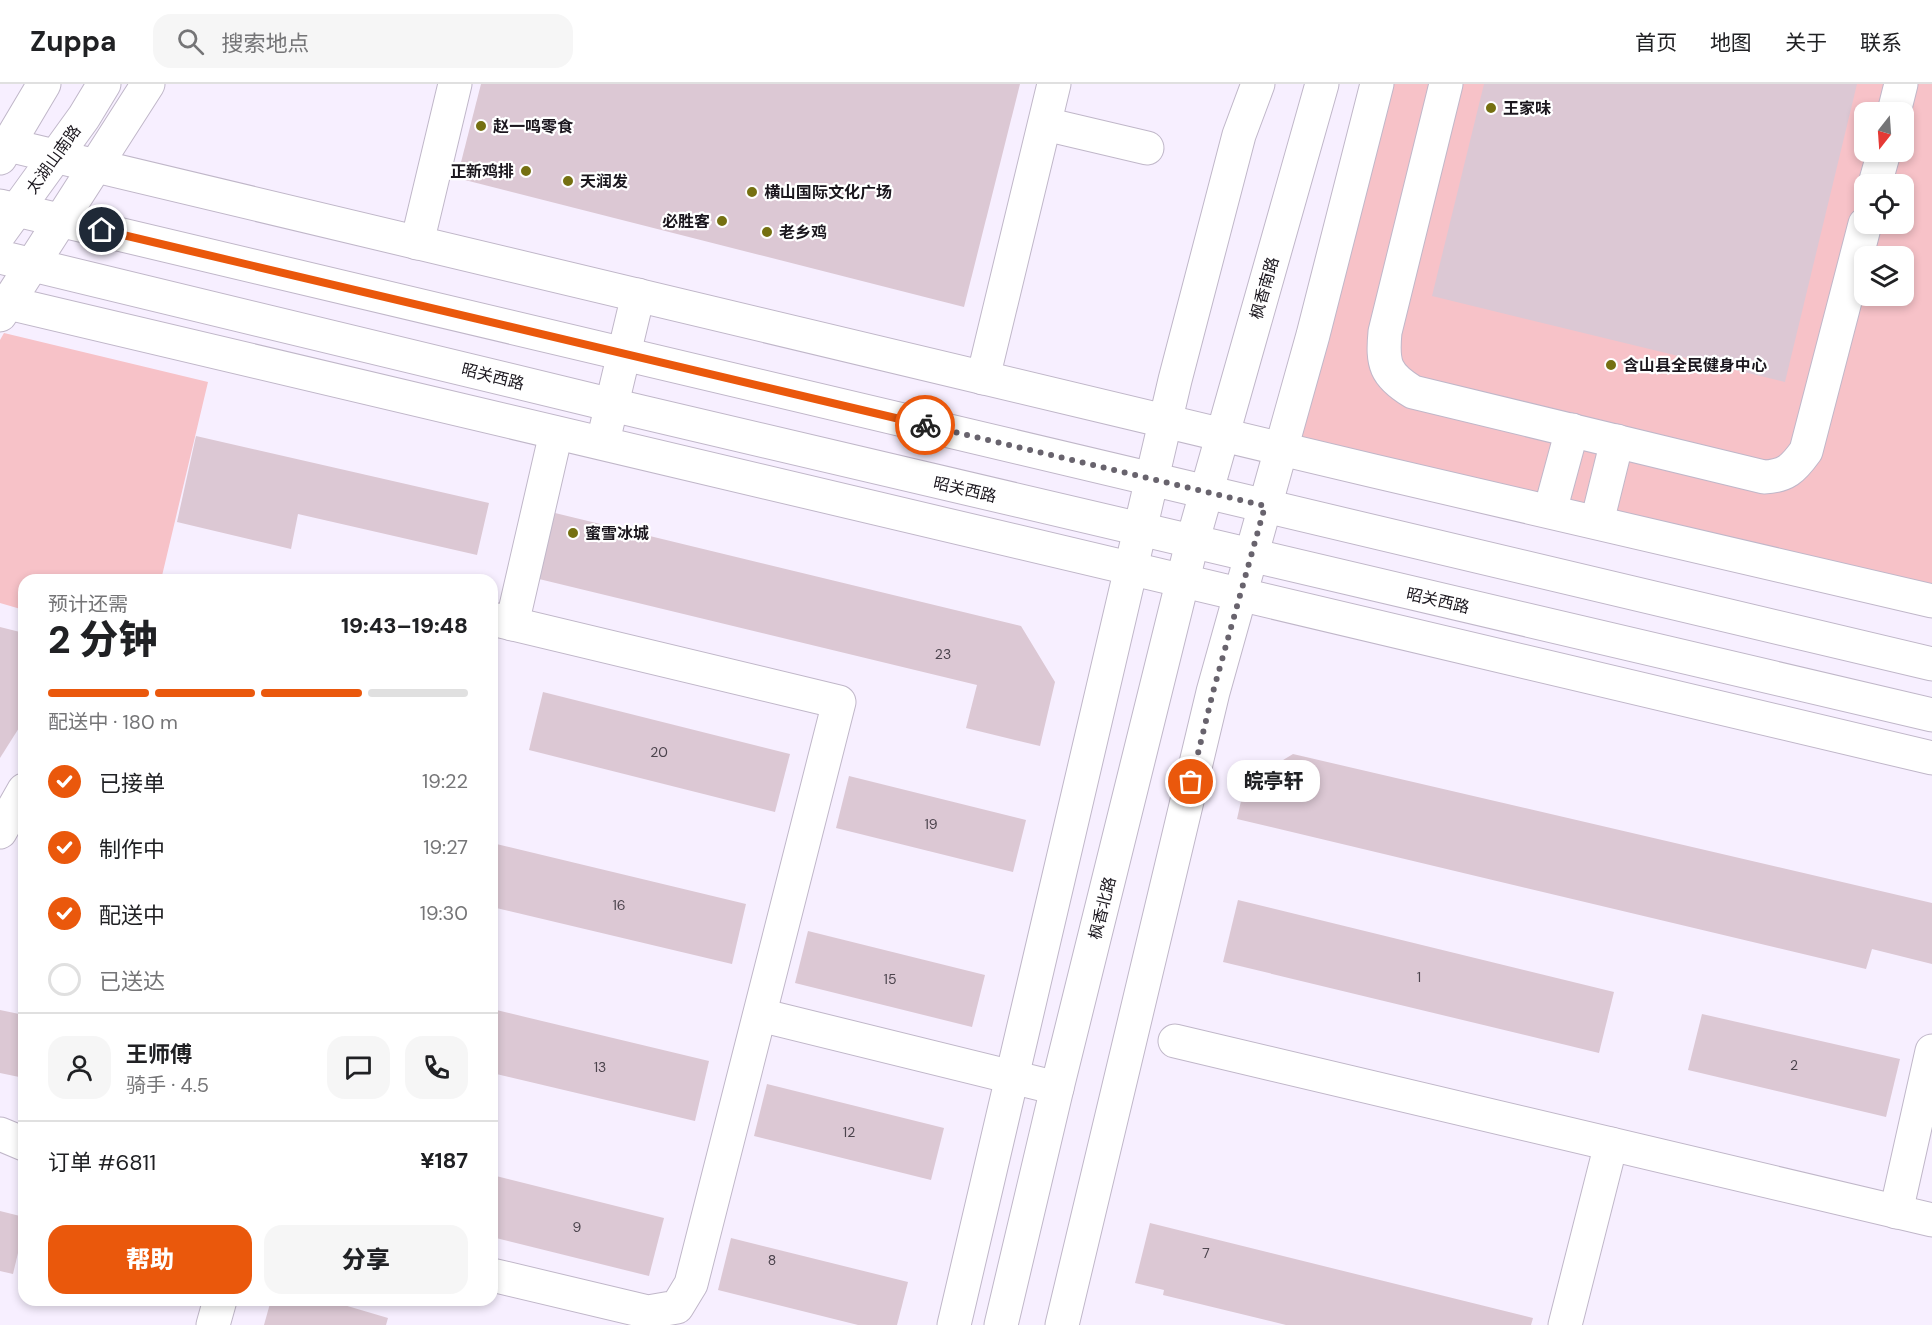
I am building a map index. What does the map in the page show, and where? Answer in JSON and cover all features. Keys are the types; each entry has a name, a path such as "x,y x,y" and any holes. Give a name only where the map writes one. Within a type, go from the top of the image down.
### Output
{"street":[{"path":"44,84 3,149 96,166 1932,602"},
{"name":"太湖山南路","path":"5,216 55,157 105,84"},
{"path":"148,84 61,221 3,306 603,444 1932,758"},
{"path":"417,243 455,84"},
{"path":"983,378 1054,84"},
{"path":"954,1325 1165,421 1239,135 1258,84"},
{"name":"枫香南路","path":"1206,492 1322,84"},
{"path":"1062,1325 1210,703 1319,312 1377,84"},
{"path":"1446,84 1385,332 1383,355 1388,370 1397,382 1413,392 1764,477 1776,476 1788,471 1806,451 1862,234"},
{"path":"1896,102 1901,84"},
{"path":"1045,124 1147,148"},
{"path":"5,216 61,221 1932,664"},
{"name":"昭关西路","path":"0,257 1192,543 1932,715"},
{"path":"603,444 638,295"},
{"path":"1550,511 1572,430"},
{"path":"498,1276 648,1312 677,1307 692,1284 839,702 502,621 556,433"},
{"path":"1597,522 1617,441"},
{"name":"枫香北路","path":"1001,1325 1057,1088 1206,492"},
{"path":"0,832 18,800"},
{"path":"760,1015 1057,1088"},
{"path":"1175,1041 1932,1220"},
{"path":"1896,1212 1932,1051"},
{"path":"0,1134 18,1142"},
{"path":"1565,1325 1611,1144"},
{"path":"213,1325 218,1306"}],"shaded area":[{"name":"含山县全民健身中心","path":"1374,84 1932,84 1932,595 1269,439"},
{"path":"4,333 208,382 162,574 18,574 18,608 0,603 0,340"}],"building":[{"name":"横山国际文化广场","path":"481,84 1020,84 964,307 457,178"},
{"name":"含山县全民健身中心","path":"1484,84 1857,84 1785,382 1432,296"},
{"path":"196,436 489,503 477,555 298,514 291,549 177,522"},
{"path":"555,513 1021,626 1055,682 1040,746 966,728 977,685 539,579"},
{"path":"0,627 18,632 18,730 0,758"},
{"path":"543,692 790,754 775,812 529,750"},
{"path":"1293,754 1932,903 1932,964 1872,949 1866,969 1237,819 1245,783"},
{"path":"849,776 1026,820 1013,872 836,828"},
{"path":"498,844 746,904 732,964 498,908"},
{"path":"1238,900 1614,992 1599,1053 1223,962"},
{"path":"808,931 985,975 972,1027 795,983"},
{"path":"0,1010 18,1014 18,1077 0,1073"},
{"path":"498,1010 709,1061 695,1121 498,1074"},
{"path":"1702,1014 1900,1059 1886,1117 1688,1070"},
{"path":"767,1084 944,1128 931,1180 754,1136"},
{"path":"498,1176 664,1218 649,1276 498,1238"},
{"path":"0,1211 18,1216 18,1253 13,1274 0,1271"},
{"path":"1150,1223 1533,1318 1531,1325 1286,1325 1163,1295 1164,1290 1135,1283"},
{"path":"731,1238 908,1282 897,1325 858,1325 718,1290"},
{"path":"269,1306 347,1306 388,1318 386,1325 264,1325"}],"way so far":[{"path":"925,425 1265,506 1213,692 1191,782"}],"place":[{"name":"王家味","path":"1491,108"},
{"name":"赵一鸣零食","path":"481,126"},
{"name":"正新鸡排","path":"526,171"},
{"name":"天润发","path":"568,181"},
{"name":"横山国际文化广场","path":"752,192"},
{"name":"必胜客","path":"722,221"},
{"name":"老乡鸡","path":"767,232"},
{"name":"含山县全民健身中心","path":"1611,365"},
{"name":"蜜雪冰城","path":"573,533"},
{"name":"皖亭轩","path":"1191,782"}],"route":[{"path":"102,230 925,425"}]}
